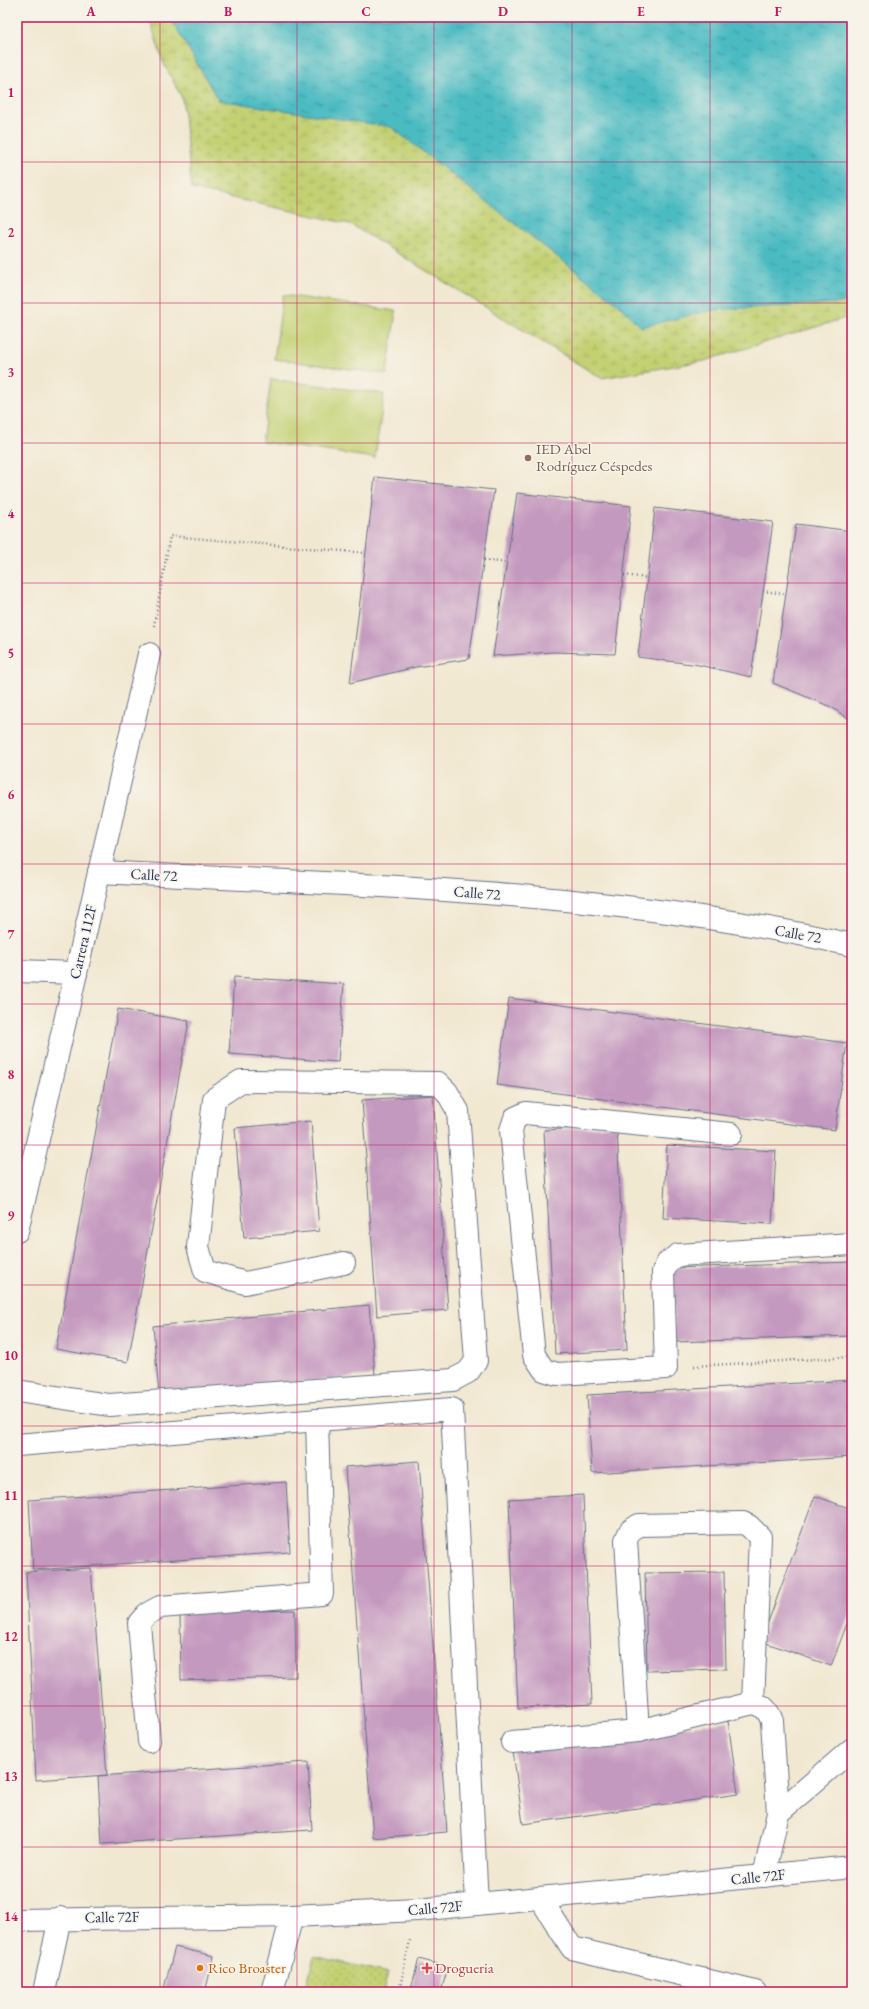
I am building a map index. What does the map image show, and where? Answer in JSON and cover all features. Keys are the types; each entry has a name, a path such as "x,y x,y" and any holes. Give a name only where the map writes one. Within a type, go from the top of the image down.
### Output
{"street":[{"name":"Carrera 112F","path":"17,1231 149,654"},
{"name":"Calle 72","path":"99,872 497,893 652,911 803,934 852,945"},
{"path":"17,971 76,973"},
{"path":"17,1391 110,1404 453,1380 468,1372 476,1361 459,1119 458,1111 447,1092 438,1083 241,1081 214,1100 198,1247 205,1270 245,1283 344,1263"},
{"path":"731,1134 526,1113 515,1118 511,1130 534,1355 544,1370 557,1374 666,1368 663,1272 668,1262 678,1255 852,1244"},
{"path":"17,1445 452,1409 477,1904"},
{"path":"149,1741 139,1623 147,1614 160,1607 322,1594 317,1420"},
{"path":"638,1731 626,1540 630,1530 639,1525 743,1523 753,1529 760,1537 753,1703"},
{"path":"512,1742 638,1731 753,1703 762,1705 770,1714 772,1721 778,1813 764,1876"},
{"path":"778,1813 852,1749"},
{"name":"Calle 72F","path":"17,1920 60,1918 292,1916 417,1910 852,1867"},
{"path":"540,1898 572,1948 755,1992"},
{"path":"272,1992 292,1916"},
{"path":"44,1992 60,1918"}],"path":[{"path":"149,654 170,536 366,553"},
{"path":"484,560 507,563"},
{"path":"624,575 647,578"},
{"path":"763,591 786,594"},
{"path":"666,1368 852,1357"},
{"path":"399,1992 417,1910"}],"green space":[{"path":"149,17 852,17 852,316 704,361 601,378 350,224 192,189 182,98 163,62"},
{"path":"283,295 396,311 387,374 274,359"},
{"path":"271,379 384,394 375,458 262,442"},
{"path":"314,1956 388,1973 383,1992 305,1992"}],"water":[{"path":"170,17 852,17 852,299 841,303 712,310 641,327 618,304 391,127 218,100"}],"building":[{"path":"375,477 494,490 469,659 416,667 350,683"},
{"path":"517,493 631,506 615,654 554,652 493,656"},
{"path":"655,508 773,522 751,677 699,665 638,657"},
{"path":"796,524 852,531 852,721 831,707 773,683"},
{"path":"234,977 344,984 338,1062 229,1054"},
{"path":"509,998 847,1043 835,1130 497,1085"},
{"path":"118,1009 189,1021 128,1362 56,1349"},
{"path":"433,1095 448,1310 377,1316 362,1100"},
{"path":"311,1121 319,1231 244,1238 235,1128"},
{"path":"617,1126 627,1350 555,1354 544,1130"},
{"path":"667,1145 776,1151 772,1224 663,1218"},
{"path":"852,1262 852,1336 675,1342 673,1268"},
{"path":"369,1305 375,1375 159,1395 153,1326"},
{"path":"852,1380 852,1457 592,1473 587,1395"},
{"path":"419,1461 447,1832 373,1838 345,1467"},
{"path":"286,1482 290,1552 33,1570 29,1500"},
{"path":"583,1495 592,1704 518,1708 509,1499"},
{"path":"815,1496 852,1509 852,1610 831,1666 761,1641"},
{"path":"91,1568 107,1775 36,1780 26,1572"},
{"path":"724,1572 726,1669 647,1671 645,1573"},
{"path":"295,1610 296,1677 181,1680 180,1613"},
{"path":"728,1721 738,1794 523,1824 513,1751"},
{"path":"308,1762 312,1830 102,1844 98,1776"},
{"path":"175,1947 214,1956 205,1992 163,1992"},
{"path":"419,1959 448,1967 441,1992 410,1992"}],"place":[{"name":"IED Abel Rodríguez Céspedes","path":"528,458"},
{"name":"Rico Broaster","path":"200,1968"},
{"name":"Drogueria","path":"427,1968"}]}
